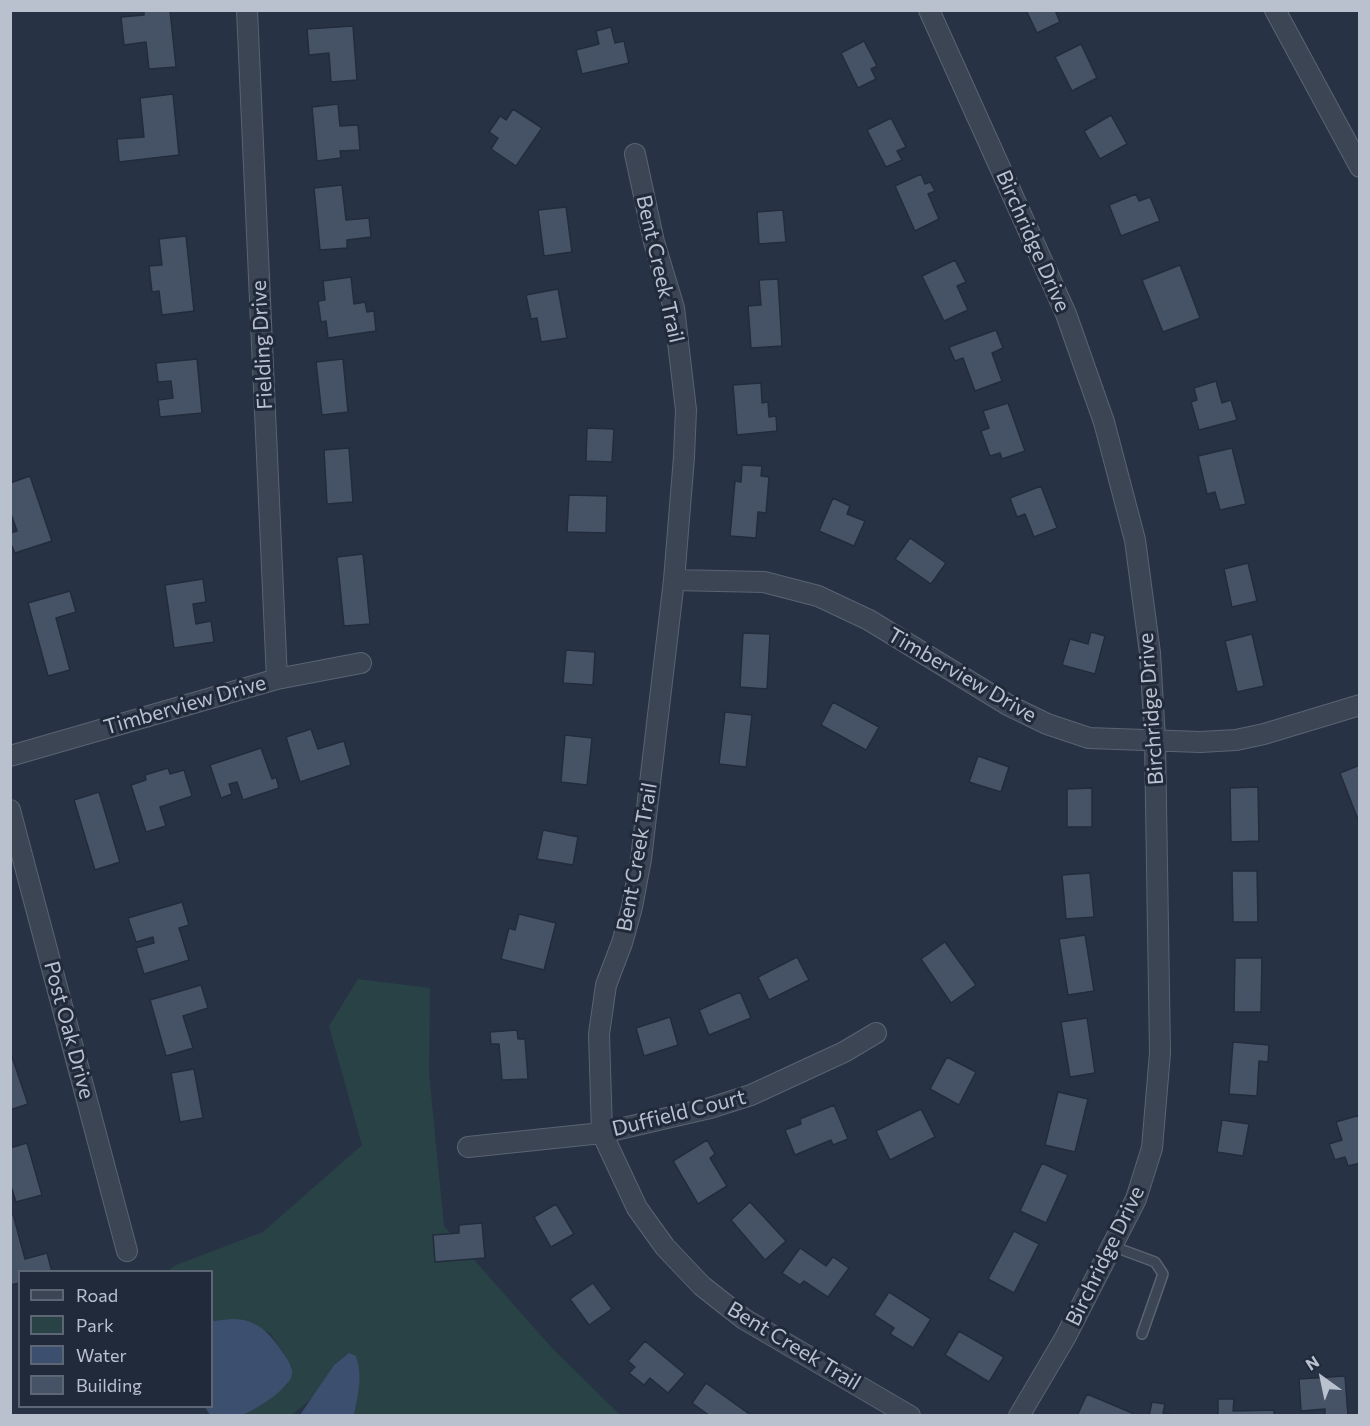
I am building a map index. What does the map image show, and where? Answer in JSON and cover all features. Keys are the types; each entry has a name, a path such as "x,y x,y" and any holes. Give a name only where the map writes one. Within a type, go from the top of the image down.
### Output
{"street":[{"name":"Fielding Drive","path":"247,10 277,679"},
{"name":"Birchridge Drive","path":"929,10 1066,314 1104,422 1135,540 1150,653 1155,740 1160,1053 1152,1148 1136,1199 1065,1338 1019,1416"},
{"path":"1275,10 1359,167"},
{"name":"Bent Creek Trail","path":"635,154 654,242 674,308 686,410 674,580 640,859 622,943 606,986 599,1034 602,1133 637,1208 665,1247 702,1286 744,1319 910,1416"},
{"name":"Timberview Drive","path":"674,580 764,582 818,596 869,620 1008,705 1047,724 1089,738 1200,742 1236,740 1264,734 1359,705"},
{"name":"Timberview Drive","path":"10,756 277,679 361,663"},
{"name":"Post Oak Drive","path":"10,810 127,1251"},
{"name":"Duffield Court","path":"468,1148 602,1133 710,1108 751,1095 844,1052 876,1033"}],"lane":[{"path":"1112,1246 1155,1262 1163,1274 1142,1334"}],"green space":[{"path":"358,979 430,988 429,1073 444,1226 552,1348 620,1415 354,1415 359,1386 349,1353 334,1365 312,1398 292,1415 239,1415 268,1400 287,1385 292,1367 270,1333 231,1319 213,1321 213,1270 169,1270 176,1265 263,1232 362,1145 329,1026"}],"water":[{"path":"240,1319 262,1328 278,1346 292,1368 290,1380 278,1393 238,1416 210,1415 206,1408 213,1408 213,1321"},
{"path":"349,1353 356,1356 359,1371 354,1415 300,1415 334,1365"}],"building":[{"path":"170,10 176,67 149,69 146,42 124,45 121,17 144,15 144,11"},
{"path":"1026,10 1055,10 1060,22 1037,33"},
{"path":"353,26 357,80 331,82 329,53 309,55 307,29"},
{"path":"611,27 615,43 624,41 629,63 582,74 576,50 599,44 596,31"},
{"path":"864,41 877,66 871,69 876,79 858,88 841,53"},
{"path":"1081,44 1097,78 1072,91 1055,57"},
{"path":"173,94 179,155 119,162 117,139 144,137 140,98"},
{"path":"338,104 340,126 358,125 360,150 340,151 341,158 317,161 312,107"},
{"path":"513,109 542,128 516,166 491,149 498,138 489,132 500,116 506,120"},
{"path":"1111,115 1127,144 1100,159 1084,131"},
{"path":"891,118 906,147 897,151 902,160 886,167 867,130"},
{"path":"921,174 925,184 930,182 935,191 928,194 939,219 915,231 895,186"},
{"path":"342,185 346,220 369,218 371,237 347,240 347,248 320,250 314,188"},
{"path":"1136,194 1139,201 1150,197 1160,221 1121,236 1109,205"},
{"path":"566,207 572,252 544,256 538,210"},
{"path":"783,210 786,242 759,244 757,212"},
{"path":"186,236 194,311 162,315 159,291 152,292 149,266 162,265 159,239"},
{"path":"955,260 966,282 957,286 968,310 944,321 922,276"},
{"path":"1180,265 1200,318 1163,332 1142,280"},
{"path":"351,277 354,304 365,302 367,312 374,311 376,331 328,338 326,321 321,322 318,301 325,300 323,281"},
{"path":"778,279 782,346 751,348 748,306 761,305 759,280"},
{"path":"558,289 567,338 541,342 537,318 531,319 526,295"},
{"path":"996,330 1003,348 992,353 1002,381 975,391 963,358 955,361 949,347"},
{"path":"197,359 202,413 160,417 158,400 173,398 171,381 158,382 156,363"},
{"path":"343,359 348,412 322,415 316,362"},
{"path":"1216,381 1222,403 1231,400 1237,420 1199,430 1191,402 1197,400 1194,388"},
{"path":"761,383 762,403 768,402 769,417 776,416 777,431 737,435 733,385"},
{"path":"1008,403 1025,451 1002,459 1000,453 990,456 981,431 989,428 983,411"},
{"path":"587,428 614,429 612,462 586,461"},
{"path":"349,448 353,502 327,504 324,450"},
{"path":"1232,448 1246,504 1220,510 1215,492 1207,494 1198,456"},
{"path":"742,465 762,466 761,476 769,477 766,513 758,512 756,538 730,536 735,481 741,482"},
{"path":"30,476 52,541 15,553 10,542 10,533 17,531 10,511 10,483"},
{"path":"1041,486 1057,528 1034,537 1025,514 1017,517 1010,498"},
{"path":"569,495 607,496 606,533 567,532"},
{"path":"833,498 850,506 847,514 865,521 854,546 819,531"},
{"path":"910,538 946,563 931,584 895,559"},
{"path":"363,554 370,624 344,626 337,557"},
{"path":"1248,563 1257,601 1232,607 1224,569"},
{"path":"203,579 206,602 193,604 196,624 211,621 214,642 174,648 165,585"},
{"path":"70,591 76,612 56,618 70,670 48,676 28,603"},
{"path":"1091,632 1105,636 1095,674 1062,665 1070,639 1088,644"},
{"path":"743,633 770,634 767,689 740,687"},
{"path":"1252,634 1264,686 1237,692 1225,641"},
{"path":"566,650 595,652 593,685 563,683"},
{"path":"833,702 879,727 866,750 821,725"},
{"path":"725,712 752,715 746,767 719,764"},
{"path":"311,729 318,749 344,741 351,765 300,782 286,737"},
{"path":"565,735 592,738 587,785 561,782"},
{"path":"261,748 272,779 276,777 279,788 243,800 237,782 229,784 232,794 221,798 210,765"},
{"path":"978,756 1009,767 1001,792 969,782"},
{"path":"1360,765 1360,816 1357,817 1340,773"},
{"path":"168,768 170,774 184,770 192,796 160,807 166,826 146,832 131,785 146,780 145,775"},
{"path":"1258,787 1259,841 1231,842 1230,788"},
{"path":"1092,788 1092,827 1067,827 1067,789"},
{"path":"99,792 120,862 95,870 74,800"},
{"path":"543,830 578,837 573,865 537,859"},
{"path":"1232,871 1257,871 1258,922 1233,922"},
{"path":"1090,873 1094,917 1066,919 1062,875"},
{"path":"182,902 189,925 179,928 189,960 144,974 136,948 154,943 153,937 136,942 128,918"},
{"path":"519,914 556,923 544,970 501,959 509,928 515,930"},
{"path":"1085,935 1094,991 1068,995 1059,939"},
{"path":"945,942 976,985 951,1003 921,959"},
{"path":"797,957 809,980 769,1000 758,977"},
{"path":"1235,958 1262,958 1261,1012 1234,1012"},
{"path":"201,985 208,1008 183,1016 193,1048 166,1056 150,1000"},
{"path":"740,992 751,1018 709,1035 699,1010"},
{"path":"670,1017 678,1045 644,1056 636,1028"},
{"path":"1087,1018 1095,1073 1070,1077 1061,1022"},
{"path":"517,1030 518,1039 525,1039 528,1079 502,1080 499,1044 491,1044 490,1032"},
{"path":"1233,1042 1269,1045 1268,1062 1259,1061 1257,1096 1229,1094"},
{"path":"10,1054 28,1104 10,1110"},
{"path":"947,1057 976,1072 959,1105 930,1089"},
{"path":"194,1069 203,1118 180,1122 171,1073"},
{"path":"1058,1092 1088,1099 1075,1152 1045,1145"},
{"path":"834,1105 848,1139 833,1145 831,1140 795,1155 785,1130 801,1124 800,1119"},
{"path":"921,1109 935,1137 890,1160 876,1131"},
{"path":"1360,1115 1360,1163 1348,1166 1345,1157 1335,1160 1329,1144 1342,1140 1336,1122"},
{"path":"1222,1120 1249,1124 1243,1156 1217,1152"},
{"path":"707,1140 715,1154 710,1158 727,1186 698,1204 673,1161"},
{"path":"27,1143 42,1195 16,1202 10,1183 10,1148"},
{"path":"1042,1163 1068,1175 1046,1223 1020,1211"},
{"path":"750,1202 786,1241 765,1260 731,1220"},
{"path":"556,1204 574,1234 551,1247 534,1217"},
{"path":"13,1214 25,1259 47,1253 51,1270 18,1270 18,1283 10,1285 10,1215"},
{"path":"482,1223 485,1258 435,1262 433,1235 459,1233 459,1225"},
{"path":"1014,1231 1039,1244 1014,1293 988,1279"},
{"path":"800,1248 826,1266 833,1257 849,1268 828,1297 804,1281 800,1285 782,1273"},
{"path":"593,1283 612,1309 589,1325 570,1299"},
{"path":"889,1292 931,1319 913,1348 890,1334 894,1328 874,1315"},
{"path":"959,1331 1004,1357 989,1382 945,1355"},
{"path":"645,1341 685,1374 668,1393 650,1378 644,1385 629,1373 635,1367 628,1361"},
{"path":"1345,1376 1348,1416 1325,1416 1325,1409 1301,1411 1299,1379"},
{"path":"706,1383 752,1416 710,1416 692,1403"},
{"path":"1087,1394 1132,1413 1131,1416 1077,1416"},
{"path":"1218,1399 1234,1399 1233,1411 1274,1410 1274,1416 1218,1416"},
{"path":"1152,1402 1165,1404 1163,1413 1181,1416 1149,1416"}]}
